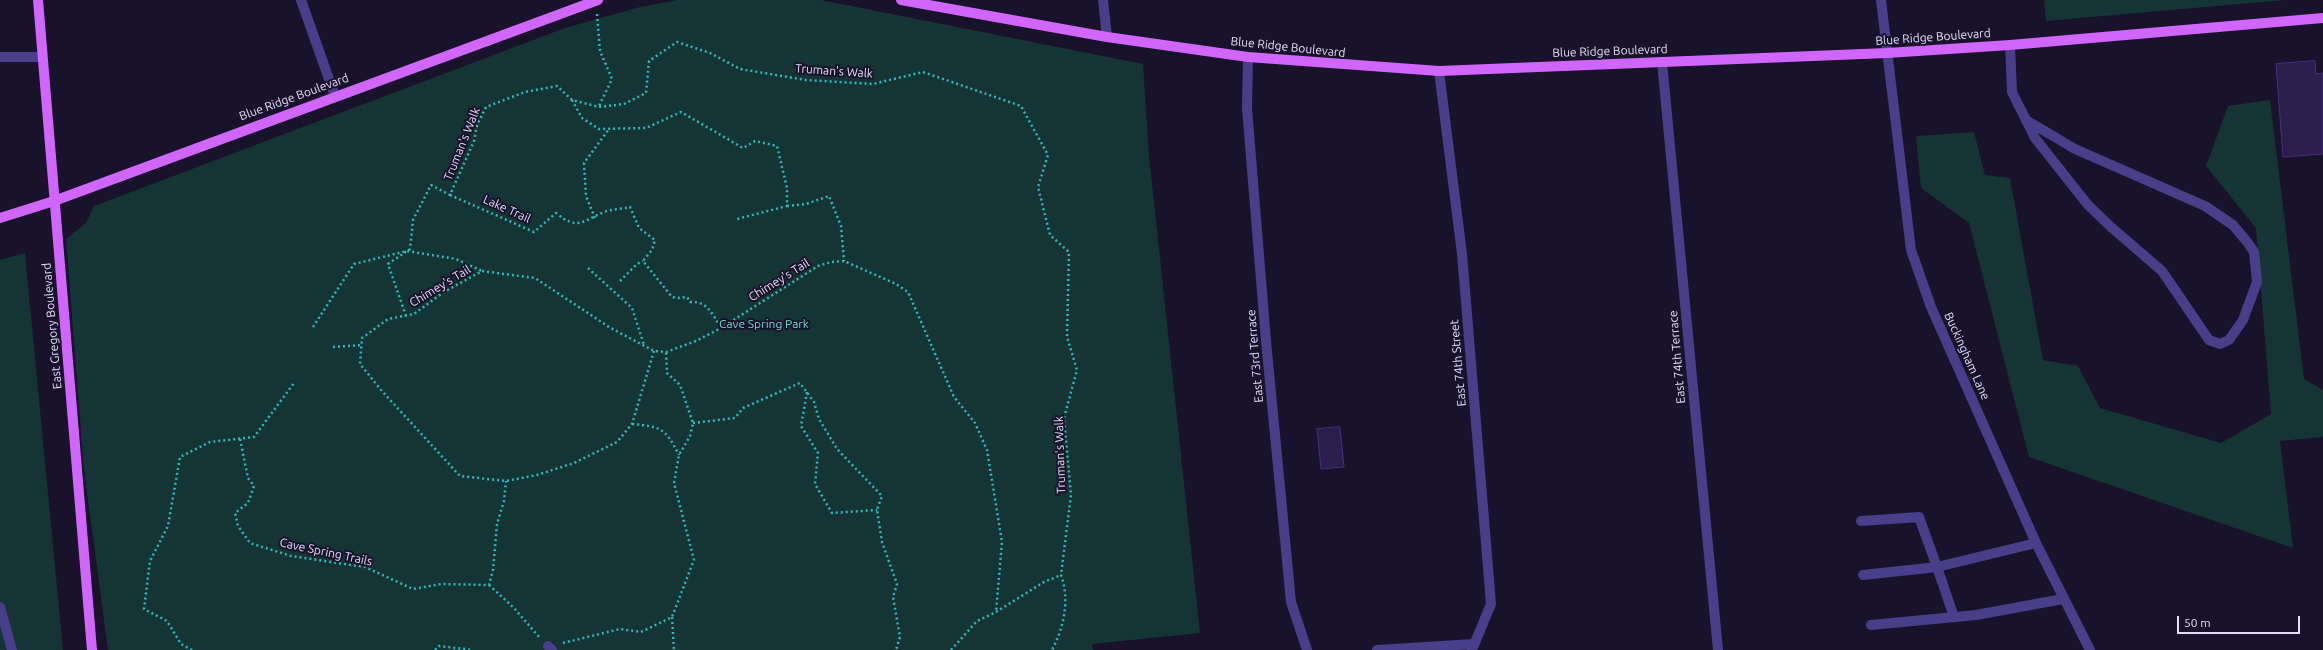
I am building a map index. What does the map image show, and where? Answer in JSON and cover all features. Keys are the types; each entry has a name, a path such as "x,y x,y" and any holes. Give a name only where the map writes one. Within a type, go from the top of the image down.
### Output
{"main road":[{"name":"East Gregory Boulevard","path":"38,0 92,650"},
{"name":"Blue Ridge Boulevard","path":"0,218 54,201 597,0"},
{"name":"Blue Ridge Boulevard","path":"901,0 1107,37 1248,57 1439,71 1887,53 2010,45 2323,18"}],"street":[{"path":"301,0 335,96"},
{"path":"1103,0 1107,37"},
{"name":"Buckingham Lane","path":"1882,0 1911,250 1931,308 2036,543 2090,650"},
{"path":"2010,45 2012,92 2026,120 2035,138 2088,205 2111,228 2162,271 2209,340 2220,344 2229,340 2243,320 2257,282 2254,252 2233,225 2205,206 2075,149 2026,120"},
{"path":"0,57 42,57"},
{"name":"East 73rd Terrace","path":"1248,57 1247,116 1266,342 1291,602 1307,650"},
{"name":"East 74th Terrace","path":"1662,62 1718,650"},
{"name":"East 74th Street","path":"1439,71 1462,254 1491,604 1472,647"},
{"path":"1861,521 1919,517 1954,617"},
{"path":"1863,575 1936,567 2036,543"},
{"path":"1871,625 1976,615 2063,599"},
{"path":"0,607 12,650"},
{"path":"1377,650 1472,647"}],"path":[{"path":"597,0 600,51 612,79 599,107"},
{"name":"Truman's Walk","path":"407,251 410,249 413,220 432,185 450,195 474,141 477,124 486,107 525,92 557,86 572,100 599,107 624,104 646,93 649,60 677,42 710,54 740,69 806,80 873,84 923,72 1021,106 1048,155 1038,187 1050,235 1069,252 1067,337 1077,370 1064,418 1071,496 1061,575 1065,586 1066,601 1059,636 1052,650"},
{"path":"572,100 582,118 599,129 646,128 681,112 743,148 755,141 777,146 787,188 787,206"},
{"path":"595,218 586,196 584,163 609,128"},
{"name":"Lake Trail","path":"450,195 534,232 556,213 568,222 586,223 605,212 630,207 639,228 655,240 652,250 643,261"},
{"path":"737,219 787,206 806,204 829,196 841,226 844,261 896,284 908,292 954,397 975,424 987,450 1002,542 996,612"},
{"path":"313,327 354,264 407,251 456,259 482,271"},
{"path":"406,316 388,264 407,251"},
{"path":"620,282 637,264 643,261 672,296 678,298 687,297 690,302 699,302 705,305 720,328"},
{"name":"Chimey's Tail","path":"362,345 362,338 388,319 414,314 444,292 482,271 535,278 609,327 654,351 666,352 696,341 720,328 818,266 844,261"},
{"path":"588,268 632,308 644,346"},
{"path":"333,347 362,345 360,364 381,390 460,476 506,481 574,463 617,442 632,424 654,351"},
{"path":"666,352 667,373 680,385 693,423 690,436 679,455 674,483 694,560 672,617 674,650"},
{"path":"192,650 181,644 167,621 144,609 150,561 168,526 180,457 210,442 254,437 294,383"},
{"path":"693,423 735,418 743,408 800,383 814,402 819,419 837,449 882,496 877,510 882,542 897,584 893,597 900,637 896,650"},
{"path":"806,392 801,426 818,453 815,484 832,513 877,510"},
{"path":"632,424 653,426 668,434 679,455"},
{"name":"Cave Spring Trails","path":"240,439 248,478 254,486 248,503 235,513 238,526 250,543 291,556 365,567 413,589 441,584 489,585"},
{"path":"506,481 504,501 497,524 493,570 489,585 514,608 550,648 620,629 640,632 672,617"},
{"path":"951,650 977,621 996,612 1044,582 1061,575"},
{"path":"435,650 439,646 451,646 473,650"}],"green space":[{"name":"Cave Spring Park","path":"677,0 821,0 1143,64 1149,155 1200,633 1092,644 1093,650 108,650 84,470 66,239 86,223 94,206 565,28 640,7"},
{"path":"2044,0 2285,0 2046,21"},
{"path":"2270,100 2304,379 2323,390 2323,437 2280,441 2293,548 2029,457 1969,223 1921,188 1916,136 1974,132 1985,175 2010,178 2043,360 2078,366 2100,408 2221,443 2271,414 2256,228 2206,166 2228,106"},
{"path":"25,253 63,650 0,650 0,260"}],"building":[{"path":"2315,61 2316,74 2323,73 2323,154 2283,157 2276,64"},
{"path":"1340,427 1344,467 1321,469 1317,429"}]}
